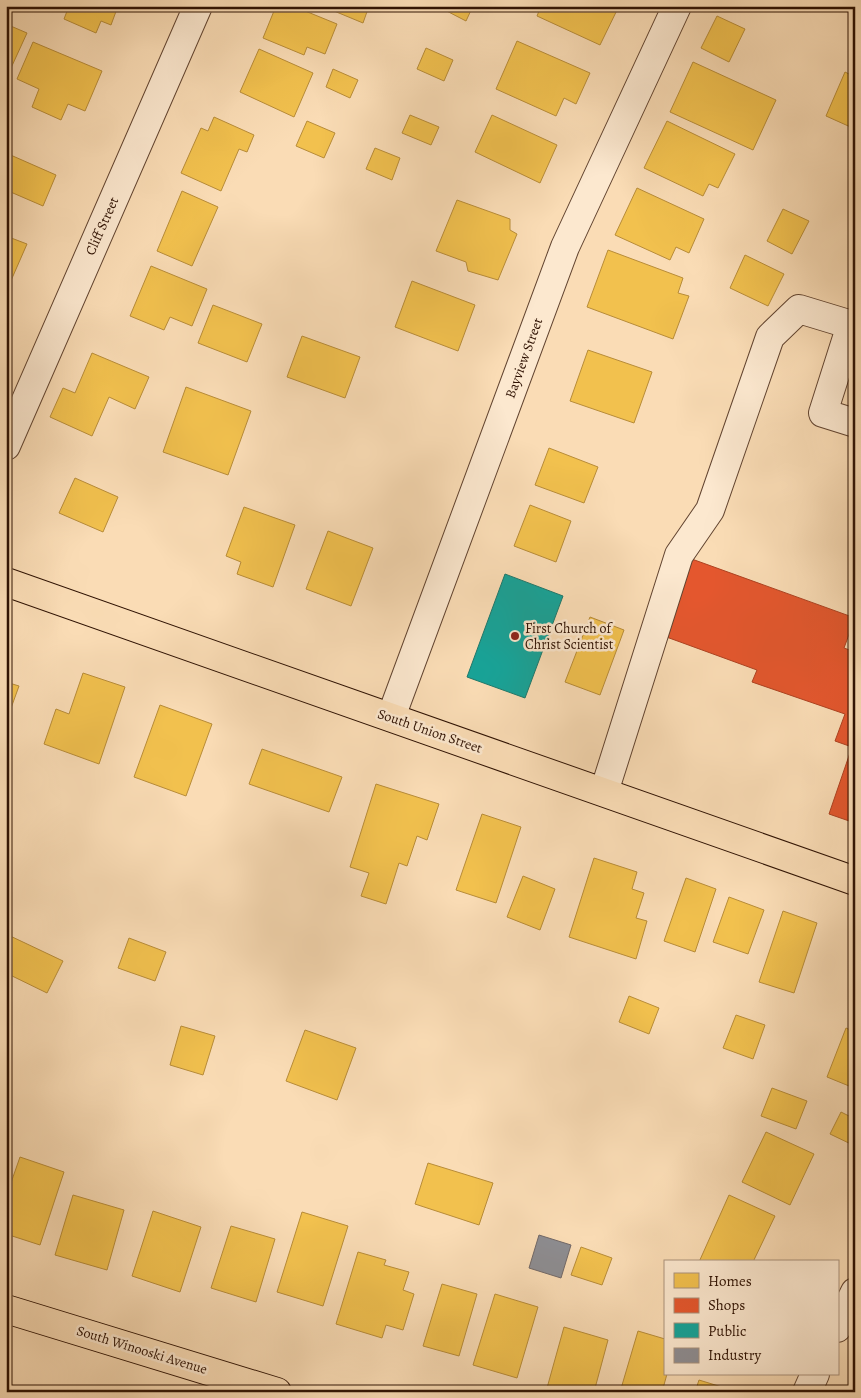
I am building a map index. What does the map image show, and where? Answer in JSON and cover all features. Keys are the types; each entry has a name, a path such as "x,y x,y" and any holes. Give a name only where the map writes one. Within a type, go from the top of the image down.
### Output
{"main road":[{"name":"South Union Street","path":"6,582 855,881"},
{"name":"South Winooski Avenue","path":"6,1309 277,1392"}],"street":[{"name":"Cliff Street","path":"6,446 198,6"},
{"name":"Bayview Street","path":"391,717 565,247 677,6"},
{"path":"604,792 679,555 710,510 770,337 799,309 853,326 822,412 855,424"},
{"path":"838,1326 855,1292"},
{"path":"807,1392 814,1376"}],"building: Homes":[{"path":"69,6 118,6 111,25 101,21 96,33 64,19"},
{"path":"276,6 293,6 337,24 325,54 307,47 304,55 263,38"},
{"path":"322,6 369,6 363,23"},
{"path":"437,6 473,6 466,21"},
{"path":"541,6 619,6 600,45 537,16"},
{"path":"717,16 745,29 729,62 701,48"},
{"path":"6,24 27,33 11,68 6,65"},
{"path":"517,41 590,73 576,104 564,98 556,116 496,89"},
{"path":"33,42 102,71 85,111 68,104 61,120 32,107 39,89 17,79"},
{"path":"426,48 453,60 444,81 417,69"},
{"path":"259,49 313,73 294,117 240,92"},
{"path":"693,62 776,100 753,150 670,112"},
{"path":"333,69 358,80 350,98 326,87"},
{"path":"845,72 855,77 855,129 826,116"},
{"path":"410,115 439,127 431,145 402,133"},
{"path":"492,115 557,145 540,183 475,152"},
{"path":"214,117 254,135 247,152 239,149 221,191 181,173 201,128 208,131"},
{"path":"307,121 335,133 324,158 296,146"},
{"path":"667,121 735,154 718,188 709,184 703,196 644,168"},
{"path":"375,148 400,158 392,180 366,169"},
{"path":"6,153 56,175 43,206 6,190"},
{"path":"637,188 704,219 689,253 676,247 670,260 615,235"},
{"path":"182,191 218,207 192,266 157,251"},
{"path":"457,200 510,219 510,230 517,234 498,280 468,271 466,262 436,251"},
{"path":"783,209 809,221 792,254 767,241"},
{"path":"6,236 27,244 6,292"},
{"path":"608,250 683,278 678,293 689,296 673,339 587,307"},
{"path":"745,255 784,274 768,306 730,288"},
{"path":"151,266 207,289 192,326 170,317 164,330 130,316"},
{"path":"412,281 475,305 458,351 395,327"},
{"path":"213,305 262,324 247,362 198,343"},
{"path":"302,336 360,357 345,398 287,377"},
{"path":"588,350 652,372 634,423 570,401"},
{"path":"92,353 149,377 135,409 109,397 92,436 50,417 63,388 75,393"},
{"path":"186,387 251,411 228,475 163,452"},
{"path":"549,448 598,467 584,503 535,485"},
{"path":"75,478 118,497 103,532 59,513"},
{"path":"530,505 571,521 556,562 514,546"},
{"path":"244,507 295,525 273,587 237,574 241,562 226,556"},
{"path":"328,531 373,548 351,606 306,589"},
{"path":"590,617 624,630 600,695 565,682"},
{"path":"83,673 125,687 99,764 44,744 56,709 69,714"},
{"path":"6,682 19,686 6,722"},
{"path":"160,705 212,724 186,796 134,777"},
{"path":"262,749 342,777 329,812 249,784"},
{"path":"376,784 439,804 427,840 417,836 407,866 399,863 386,904 361,896 369,873 350,867"},
{"path":"482,814 521,827 496,903 456,890"},
{"path":"594,858 637,872 632,889 644,893 636,918 647,921 636,959 569,937"},
{"path":"523,876 555,889 540,930 507,917"},
{"path":"686,878 716,889 695,952 664,941"},
{"path":"729,897 764,910 748,954 713,942"},
{"path":"783,911 817,923 794,993 759,982"},
{"path":"6,934 63,961 47,993 6,973"},
{"path":"129,938 166,952 155,981 118,968"},
{"path":"629,996 659,1008 649,1034 619,1022"},
{"path":"736,1015 765,1025 753,1059 723,1048"},
{"path":"181,1026 215,1036 203,1075 170,1065"},
{"path":"846,1028 855,1032 854,1088 827,1077"},
{"path":"305,1030 356,1048 337,1100 286,1081"},
{"path":"772,1088 807,1101 796,1129 761,1116"},
{"path":"841,1112 855,1119 855,1146 830,1134"},
{"path":"766,1132 814,1154 790,1205 742,1182"},
{"path":"20,1157 64,1172 40,1245 6,1234 6,1197"},
{"path":"428,1163 493,1183 479,1225 415,1204"},
{"path":"73,1195 124,1210 107,1270 55,1255"},
{"path":"729,1195 775,1216 754,1260 700,1260"},
{"path":"153,1211 201,1227 180,1292 132,1276"},
{"path":"302,1212 348,1226 323,1306 277,1292"},
{"path":"231,1226 275,1239 256,1302 211,1288"},
{"path":"581,1247 612,1258 602,1285 571,1275"},
{"path":"358,1252 386,1260 384,1265 409,1272 403,1290 414,1294 403,1330 386,1325 382,1338 336,1324"},
{"path":"442,1284 477,1294 459,1356 423,1346"},
{"path":"495,1294 538,1307 517,1378 473,1365"},
{"path":"564,1327 608,1340 594,1392 560,1392 547,1388"},
{"path":"638,1331 664,1339 664,1376 666,1376 662,1392 620,1392"},
{"path":"699,1380 738,1392 695,1392"}],"building: Shops":[{"path":"689,558 855,618 844,648 855,652 855,823 829,814 852,747 835,741 845,714 752,682 757,670 661,635"}],"building: Public":[{"name":"First Church of Christ Scientist","path":"505,574 563,596 525,698 467,677"}],"building: Industry":[{"path":"539,1235 571,1245 561,1278 529,1268"}],"place":[{"name":"First Church of Christ Scientist","path":"515,636"}]}
